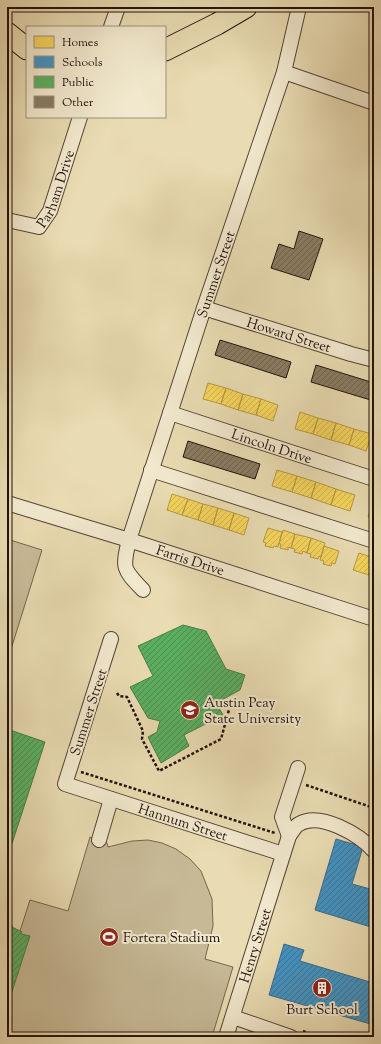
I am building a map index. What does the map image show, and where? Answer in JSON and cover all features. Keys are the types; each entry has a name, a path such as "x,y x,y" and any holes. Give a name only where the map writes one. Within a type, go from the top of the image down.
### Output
{"highway":[{"path":"166,49 216,24 242,8"},
{"path":"7,33 26,48"}],"street":[{"path":"111,26 118,7"},
{"name":"Summer Street","path":"143,590 127,572 124,560 129,540 204,308 284,72 300,7"},
{"path":"284,72 374,103"},
{"name":"Parham Drive","path":"7,220 39,227 50,211 80,118"},
{"name":"Howard Street","path":"204,308 351,354 370,359 374,358"},
{"name":"Lincoln Drive","path":"170,413 374,479"},
{"path":"152,470 374,541"},
{"name":"Farris Drive","path":"7,503 129,540 374,619"},
{"name":"Summer Street","path":"65,784 111,639"},
{"path":"283,854 282,818 298,768"},
{"name":"Hannum Street","path":"65,784 283,854"},
{"path":"99,840 111,799"},
{"path":"283,835 298,824 310,820 323,821 350,832 370,846 374,851"},
{"name":"Henry Street","path":"226,1037 283,854"},
{"path":"233,1017 294,1033"}],"path":[{"path":"117,693 119,696 128,697 143,731 142,739 159,771 221,739 230,706 228,699"},
{"path":"76,770 283,835"},
{"path":"300,783 374,808"},
{"path":"294,1033 319,1037"}],"shaded area":[{"path":"7,539 42,550 7,662"},
{"name":"Fortera Stadium","path":"90,837 107,843 108,847 132,841 148,840 162,843 176,849 190,859 201,871 212,899 213,926 205,959 233,967 212,1037 7,1037 7,923 12,925 12,928 20,931 30,900 68,911"}],"building: Homes":[{"path":"208,383 226,388 221,404 203,399"},
{"path":"226,388 243,394 238,410 221,404"},
{"path":"243,394 261,399 256,415 238,410"},
{"path":"261,399 278,405 273,421 256,415"},
{"path":"300,412 318,418 313,434 295,429"},
{"path":"318,418 336,423 331,440 313,434"},
{"path":"336,423 354,429 349,445 331,440"},
{"path":"354,429 372,434 366,451 349,445"},
{"path":"277,470 297,476 292,492 272,486"},
{"path":"297,476 316,482 311,498 292,492"},
{"path":"316,482 336,489 331,505 311,498"},
{"path":"336,489 355,495 350,511 331,505"},
{"path":"172,494 188,499 182,515 167,510"},
{"path":"188,499 203,504 198,520 182,515"},
{"path":"373,500 374,501 374,518 368,517"},
{"path":"203,504 218,508 213,525 198,520"},
{"path":"218,508 234,513 229,530 213,525"},
{"path":"234,513 249,518 244,535 229,530"},
{"path":"268,528 282,532 278,547 274,546 273,548 265,546 266,543 263,542"},
{"path":"283,530 295,534 291,548 288,547 288,550 280,548 281,544 279,544"},
{"path":"295,534 311,538 307,553 303,551 302,554 294,552 295,549 291,548"},
{"path":"311,538 325,543 321,557 319,556 318,559 310,557 311,554 307,553"},
{"path":"324,546 339,551 335,564 332,563 331,566 323,564 324,561 320,560"},
{"path":"359,553 374,558 369,575 353,570"},
{"path":"374,559 374,577 369,575"}],"building: Schools":[{"path":"336,839 363,847 352,884 374,890 374,928 315,910"},
{"name":"Burt School","path":"284,944 304,950 300,961 370,982 372,976 374,976 374,1025 269,995"}],"building: Public":[{"path":"183,625 206,631 226,669 245,675 240,690 216,703 223,715 184,735 189,746 161,763 148,737 157,732 160,721 148,718 130,687 153,676 138,646"},
{"path":"7,729 45,742 7,859"},
{"path":"7,923 22,932 21,934 30,936 7,1007"}],"building: Other":[{"path":"299,231 323,239 309,280 271,268 279,244 294,249"},
{"path":"220,340 291,362 286,378 215,355"},
{"path":"316,365 374,383 374,401 311,382"},
{"path":"188,441 260,464 255,479 183,457"}],"place":[{"name":"Austin Peay State University","path":"190,710"},
{"name":"Fortera Stadium","path":"109,937"},
{"name":"Burt School","path":"322,988"}]}
